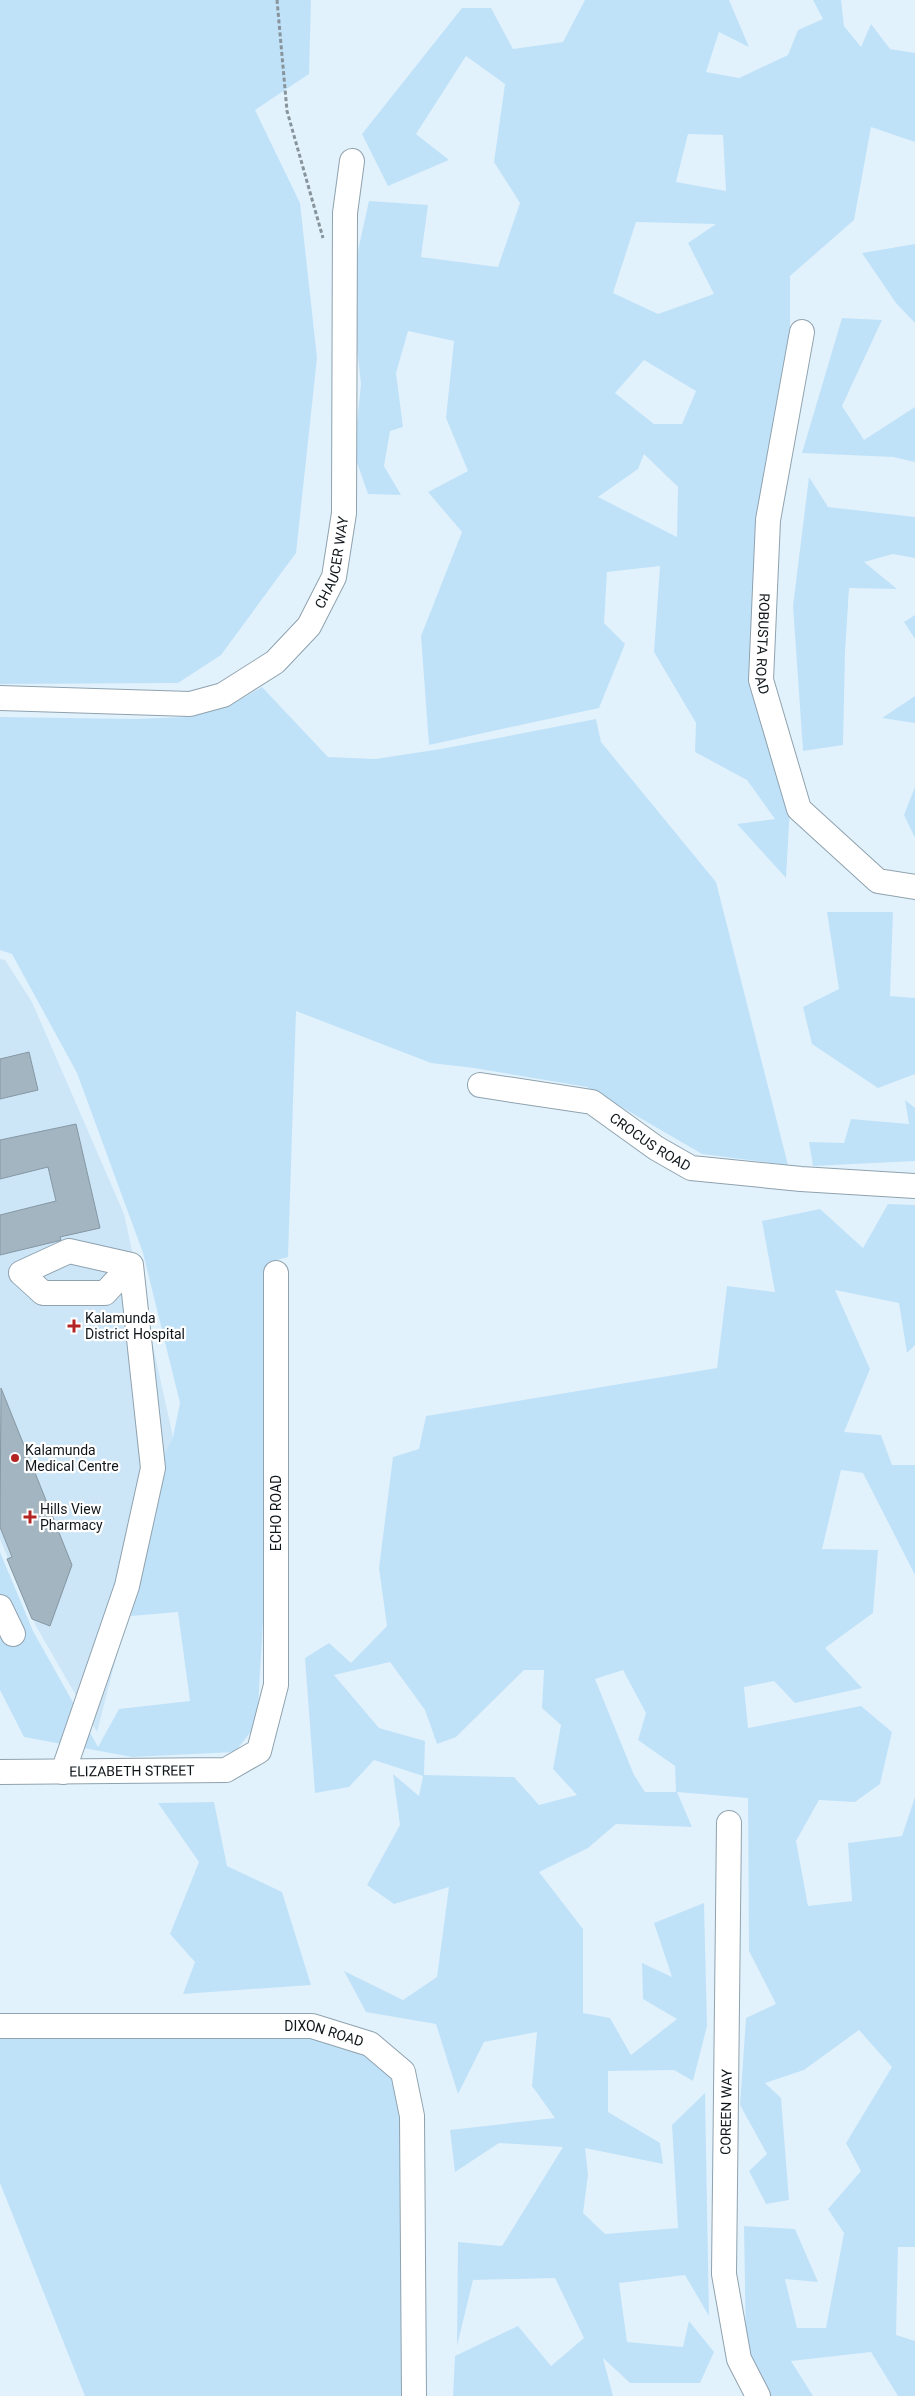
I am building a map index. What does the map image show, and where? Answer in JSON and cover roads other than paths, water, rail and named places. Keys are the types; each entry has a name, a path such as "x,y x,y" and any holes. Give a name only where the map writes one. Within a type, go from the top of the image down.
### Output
{"street":[{"name":"CHAUCER WAY","path":"0,698 190,704 223,695 275,662 309,626 334,577 344,513 345,213 352,161"},
{"name":"ROBUSTA ROAD","path":"802,332 768,520 761,680 799,809 878,881 915,886"},
{"name":"CROCUS ROAD","path":"480,1085 592,1102 656,1148 691,1168 801,1179 915,1186"},
{"path":"63,1772 127,1586 153,1468 131,1265"},
{"name":"ECHO ROAD","path":"259,1751 276,1685 276,1273"},
{"path":"0,1606 13,1634"},
{"name":"ELIZABETH STREET","path":"0,1772 226,1770 259,1751"},
{"name":"COREEN WAY","path":"729,1823 724,2274 740,2359 758,2396"},
{"name":"DIXON ROAD","path":"0,2026 312,2026 370,2044 403,2072 412,2116 414,2396"}],"place":[{"name":"Kalamunda District Hospital","path":"74,1326"},
{"name":"Kalamunda Medical Centre","path":"15,1458"},
{"name":"Hills View Pharmacy","path":"30,1517"}]}
